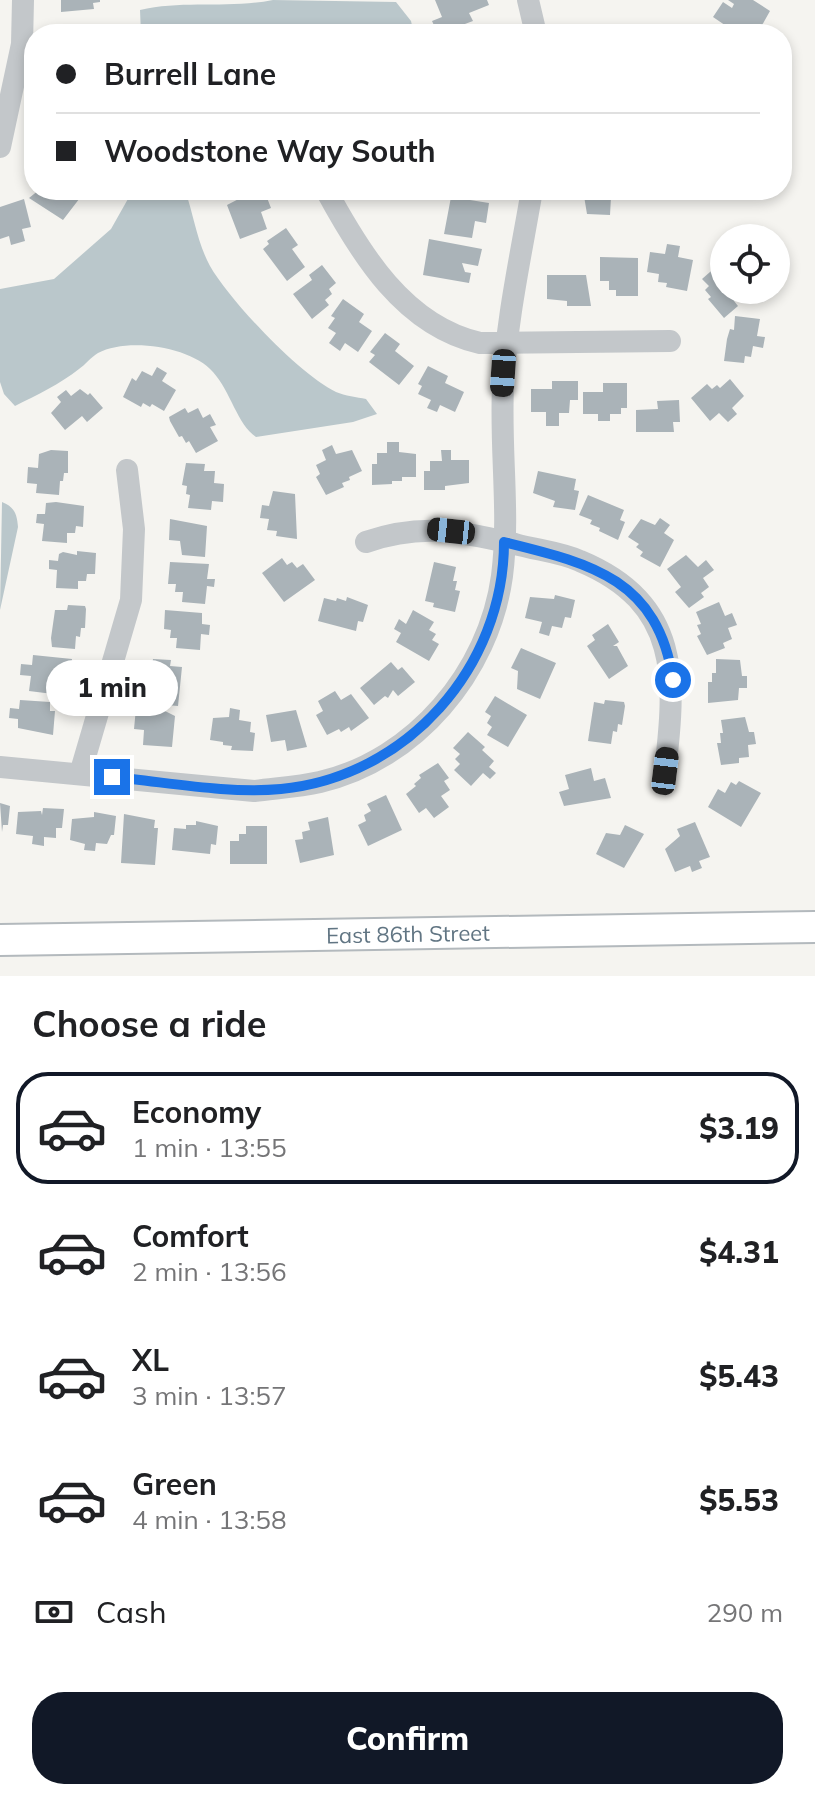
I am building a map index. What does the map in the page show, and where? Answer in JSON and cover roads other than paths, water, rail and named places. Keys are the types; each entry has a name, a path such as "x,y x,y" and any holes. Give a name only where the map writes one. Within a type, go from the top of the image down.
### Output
{"street":[{"path":"0,147 22,44 23,0"},
{"path":"533,1 535,24"},
{"path":"332,200 360,251 400,297 460,338 506,344 670,341"},
{"path":"0,767 254,791 279,789 344,774 389,752 435,715 470,669 495,607 504,542 502,404 506,344 530,200"},
{"path":"80,774 131,600 135,538 127,470"},
{"path":"366,542 417,529 470,533 596,568 624,587 646,611 662,640 673,680 665,771"},
{"name":"East 86th Street","path":"0,940 815,927"}]}
